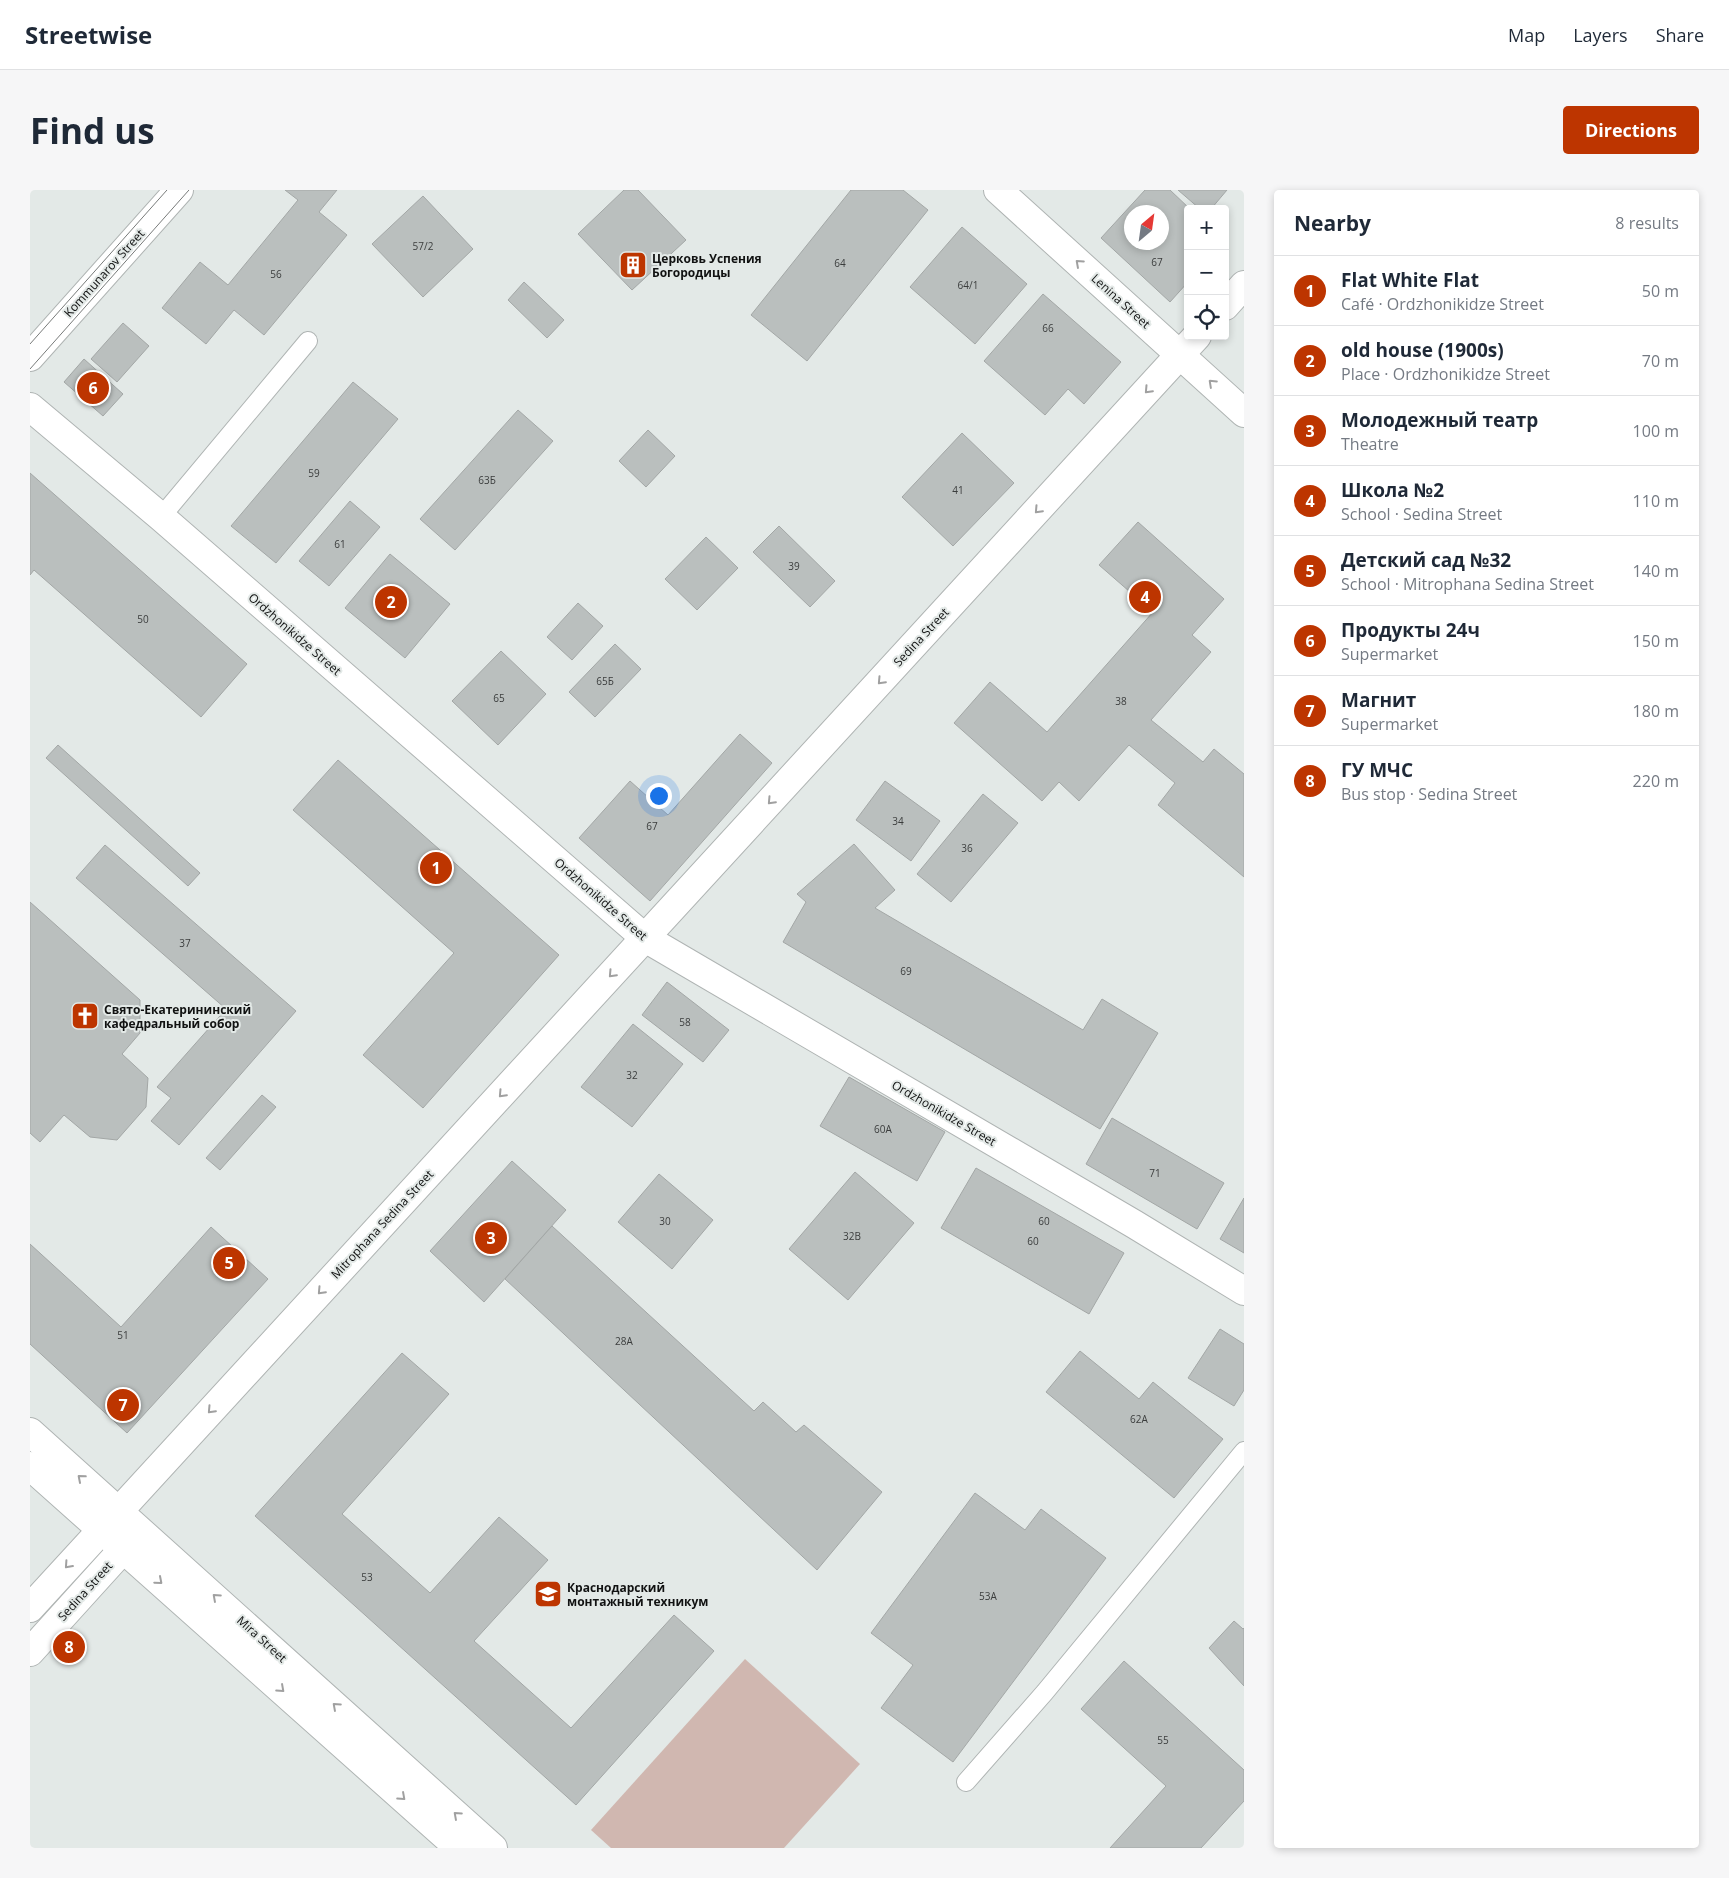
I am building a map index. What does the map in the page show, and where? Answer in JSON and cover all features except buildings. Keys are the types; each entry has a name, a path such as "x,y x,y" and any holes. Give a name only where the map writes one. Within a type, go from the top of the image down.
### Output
{"main road":[{"name":"Kommunarov Street","path":"30,357 179,190"},
{"name":"Lenina Street","path":"998,190 1189,345 1244,413"},
{"path":"1229,302 1244,285"},
{"name":"Sedina Street","path":"645,938 1189,345"},
{"name":"Ordzhonikidze Street","path":"30,407 161,517 645,938 1134,1224 1244,1291"},
{"name":"Mitrophana Sedina Street","path":"109,1520 645,938"},
{"name":"Mira Street","path":"30,1432 109,1520"},
{"name":"Mira Street","path":"30,1466 109,1520 493,1848"},
{"path":"30,1608 109,1520"},
{"name":"Sedina Street","path":"30,1652 132,1540"},
{"name":"Mira Street","path":"132,1540 459,1848"}],"lane":[{"path":"161,517 308,341"},
{"path":"966,1782 1045,1692 1244,1451"}],"shaded area":[{"path":"745,1659 860,1764 784,1848 611,1848 591,1830"}],"tram line":[{"path":"30,344 167,190"},
{"path":"30,369 189,190"}],"place":[{"name":"Церковь Успения Богородицы","path":"633,265"},
{"name":"Продукты 24ч","path":"93,388"},
{"name":"Школа №2","path":"1145,597"},
{"name":"old house (1900s)","path":"391,602"},
{"name":"Flat White Flat","path":"436,868"},
{"name":"Свято-Екатерининский кафедральный собор","path":"85,1016"},
{"name":"Молодежный театр","path":"491,1238"},
{"name":"Детский сад №32","path":"229,1263"},
{"name":"Магнит","path":"123,1405"},
{"name":"Краснодарский монтажный техникум","path":"548,1594"},
{"name":"ГУ МЧС","path":"69,1647"}]}
